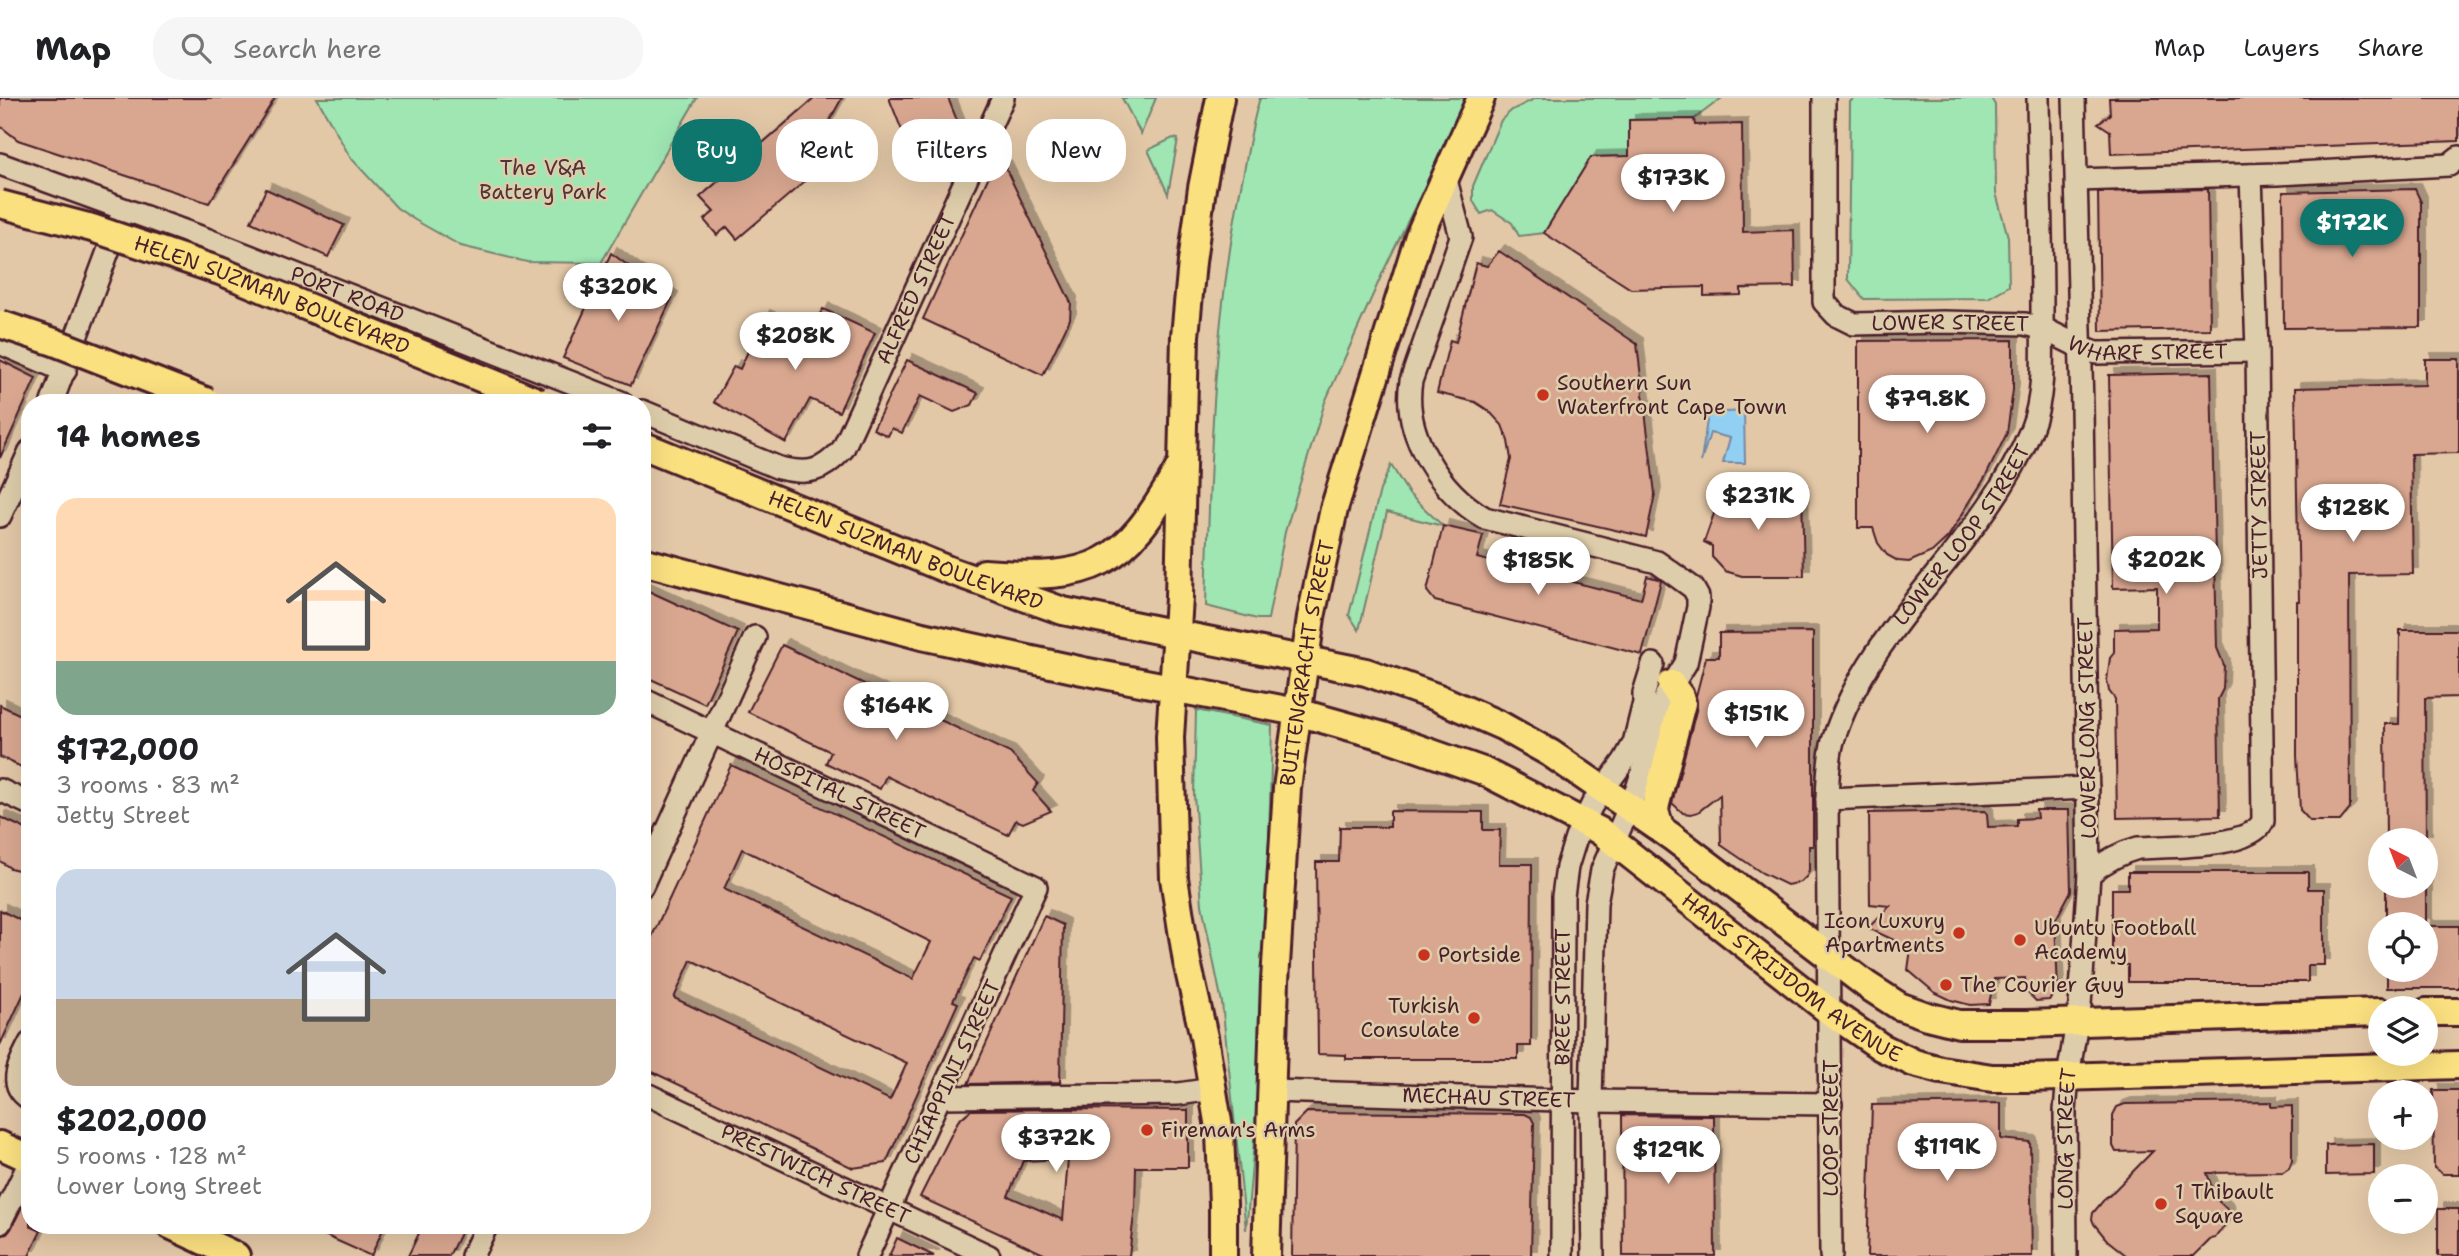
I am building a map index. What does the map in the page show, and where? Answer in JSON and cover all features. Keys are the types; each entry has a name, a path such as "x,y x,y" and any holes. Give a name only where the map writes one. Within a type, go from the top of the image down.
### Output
{"main road":[{"path":"1220,98 1202,188 1185,336 1179,598 1170,737 1174,878 1187,962 1205,1037 1220,1134 1223,1256"},
{"name":"BUITENGRACHT STREET","path":"1266,1256 1275,981 1287,788 1311,617 1334,509 1419,236 1481,98"},
{"name":"HELEN SUZMAN BOULEVARD","path":"0,204 92,228 220,271 520,394"},
{"path":"0,324 187,394"},
{"name":"HELEN SUZMAN BOULEVARD","path":"651,448 951,571 1063,611 1176,632"},
{"path":"951,571 1040,576 1079,570 1100,562 1123,547 1145,524 1163,498 1181,463"},
{"path":"651,564 932,639 1083,671 1172,686"},
{"name":"HANS STRIJDOM AVENUE","path":"1176,632 1366,672 1436,697 1502,726 1550,753 1660,828 1868,986 1899,1006 1927,1016 1959,1024 2368,1012"},
{"path":"1660,828 1655,811 1682,703 1679,674"},
{"name":"HANS STRIJDOM AVENUE","path":"1172,686 1297,712 1383,736 1483,771 1584,821 1829,1011 1881,1047 1929,1067 1992,1078 2459,1065"},
{"path":"2438,1012 2459,1012"},
{"path":"0,1144 21,1156"},
{"path":"183,1234 206,1250 236,1256"}],"street":[{"name":"ALFRED STREET","path":"651,415 779,468 796,472 816,471 831,462 844,449 1003,98"},
{"name":"LOWER STREET","path":"1824,98 1824,302 1836,315 1854,324 2008,323 2042,328"},
{"name":"LOWER LOOP STREET","path":"1829,957 1827,799 1832,744 1854,688 1902,619 1978,524 2000,491 2032,429 2040,401 2042,328 2038,98"},
{"name":"LOWER LONG STREET","path":"2074,98 2089,874 2078,1022"},
{"path":"2077,180 2449,165 2459,157"},
{"name":"PORT ROAD","path":"0,164 219,244 601,394"},
{"name":"PORT ROAD","path":"0,175 33,177"},
{"name":"JETTY STREET","path":"2089,874 2125,851 2233,841 2253,833 2263,821 2257,351 2250,175"},
{"name":"BREE STREET","path":"1445,176 1461,237 1411,381 1408,399 1421,443 1432,467 1449,491 1485,518 1657,562 1693,588 1698,597 1698,607 1679,674 1637,789 1602,870 1596,902 1591,1101 1593,1256"},
{"path":"55,394 124,210"},
{"name":"WHARF STREET","path":"2042,328 2096,353 2257,351"},
{"path":"0,343 65,371"},
{"path":"0,516 21,470"},
{"path":"651,866 755,637"},
{"name":"BREE STREET","path":"1562,1256 1563,896 1570,853 1584,821 1602,789 1634,743 1653,664"},
{"name":"HOSPITAL STREET","path":"651,703 1036,887"},
{"path":"1827,799 2088,788"},
{"path":"0,790 21,800"},
{"name":"CHIAPPINI STREET","path":"867,1256 1036,887"},
{"name":"LOOP STREET","path":"1829,957 1831,1256"},
{"name":"LONG STREET","path":"2066,1256 2065,1124 2068,1076 2078,1022"},
{"path":"21,1062 15,1080 21,1093"},
{"path":"941,1097 1178,1094 1213,1089"},
{"name":"MECHAU STREET","path":"1272,1091 1591,1101 1831,1104"},
{"name":"PRESTWICH STREET","path":"651,1097 989,1256"},
{"path":"0,1223 21,1180"},
{"path":"472,1256 483,1234"}],"green space":[{"name":"The V&A Battery Park","path":"317,98 697,98 685,119 672,119 672,141 601,263 527,262 461,246 397,208 350,157"},
{"path":"1122,98 1156,98 1141,134"},
{"path":"1260,98 1468,98 1383,272 1325,402 1285,532 1268,619 1257,619 1206,606 1219,340 1232,234"},
{"path":"1536,98 1722,98 1694,119 1629,120 1629,156 1591,157 1544,233 1519,236 1512,223 1492,210 1481,214 1473,201 1473,186 1501,120 1512,110"},
{"path":"1854,98 1991,98 1995,105 1996,193 2008,237 2009,286 1988,298 1864,299 1848,279 1850,102"},
{"path":"1173,138 1178,139 1168,194 1148,150"},
{"path":"1391,465 1409,494 1443,526 1387,512 1359,630 1349,615 1380,490"},
{"path":"1196,710 1272,725 1261,1041 1246,1230 1222,1003 1202,905 1194,795"}],"water":[{"path":"1744,411 1745,463 1723,463 1730,438 1710,433 1701,462 1708,413"}],"building":[{"path":"0,98 275,98 209,203 18,140 0,126"},
{"path":"815,98 842,98 830,119 791,119"},
{"path":"889,98 948,98 956,119 897,119"},
{"path":"2109,98 2459,98 2459,141 2111,154 2110,131 2098,123 2110,115"},
{"path":"1694,119 1695,125 1742,124 1743,232 1794,230 1795,287 1741,288 1741,295 1704,296 1704,287 1631,289 1544,233 1591,157 1629,156 1629,120"},
{"path":"776,132 776,182 804,182 737,239 727,227 717,235 704,220 714,212 700,197 717,182 762,182 762,144"},
{"path":"1012,181 1071,303 1070,319 1043,375 923,319 986,182"},
{"path":"266,189 344,225 328,257 251,222"},
{"path":"2208,189 2210,329 2100,331 2098,192"},
{"path":"2415,189 2421,202 2421,327 2284,328 2283,192"},
{"name":"Southern Sun Waterfront Cape Town","path":"1499,251 1637,344 1655,494 1646,537 1500,504 1511,459 1502,425 1489,411 1475,402 1437,393 1450,340 1456,342 1476,263 1487,266"},
{"path":"611,253 672,298 631,385 563,358"},
{"path":"823,309 875,333 839,412 810,399 786,443 714,402 734,366 740,369 764,316 810,337"},
{"path":"2013,340 2013,390 2007,433 1986,476 1948,537 1932,552 1909,562 1898,561 1887,555 1878,543 1873,528 1858,528 1858,341"},
{"path":"2425,359 2459,359 2459,453 2411,454 2413,574 2349,575 2350,809 2340,821 2310,821 2300,810 2297,756 2299,601 2295,388 2425,385"},
{"path":"0,360 36,378 29,394 21,394 21,411 0,458"},
{"path":"907,360 978,393 972,405 954,412 920,396 902,433 892,428 888,436 873,429"},
{"path":"2211,373 2217,648 2224,665 2223,689 2218,699 2220,816 2117,818 2115,699 2109,691 2107,680 2110,658 2114,653 2114,629 2157,628 2157,587 2113,588 2109,375"},
{"path":"1724,485 1802,492 1804,576 1742,576 1725,571 1712,557 1712,546 1704,542"},
{"path":"1443,526 1483,535 1477,558 1641,599 1647,576 1658,579 1661,581 1642,655 1435,601 1427,591"},
{"path":"651,592 738,632 705,704 651,679"},
{"path":"2400,630 2459,630 2459,697 2425,698 2426,828 2386,828 2385,724 2399,724"},
{"path":"1813,632 1813,846 1809,846 1807,876 1801,882 1787,885 1762,873 1721,845 1720,795 1698,812 1691,814 1683,813 1672,803 1697,707 1696,696 1706,657 1719,657 1719,633"},
{"path":"782,645 1010,753 1038,783 1033,791 1051,811 1023,823 1016,820 1008,835 886,776 880,789 826,763 831,752 748,712"},
{"path":"0,705 21,715 21,767 0,757"},
{"path":"731,765 1011,896 980,961 974,958 953,1001 958,1003 886,1163 853,1168 651,1071 651,938","holes":["742,849 931,942 913,979 724,889","691,960 907,1063 890,1100 674,998"]},
{"path":"2036,810 2069,810 2071,891 2055,921 2058,991 2049,1000 2036,1001 2027,992 2025,978 1994,979 1989,1004 1970,1005 1934,992 1908,970 1911,949 1902,948 1902,944 1868,928 1890,906 1870,904 1869,813 1985,811 1988,827 2017,826 2017,819 2037,818"},
{"name":"Portside","path":"1390,811 1483,812 1483,830 1500,830 1499,864 1532,864 1531,1046 1518,1046 1518,1059 1346,1059 1346,1055 1318,1054 1316,862 1339,862 1340,827 1390,827"},
{"path":"0,817 21,827 21,871 10,868 0,861"},
{"path":"2128,872 2308,872 2308,889 2324,889 2324,965 2308,965 2308,982 2128,982 2128,965 2112,965 2112,889 2128,889"},
{"path":"2386,898 2426,898 2426,912 2386,912"},
{"path":"0,910 21,920 21,1000 0,1045"},
{"path":"1044,916 1063,925 1060,1082 968,1084"},
{"path":"2438,926 2459,926 2459,988 2387,988 2387,982 2438,982"},
{"path":"2438,1090 2459,1090 2459,1174 2443,1174 2438,1171 2438,1164 2434,1164 2434,1150 2438,1150"},
{"path":"2271,1102 2271,1107 2292,1106 2292,1160 2289,1168 2283,1172 2207,1173 2216,1199 2228,1210 2229,1219 2215,1238 2194,1256 2127,1256 2107,1240 2094,1224 2093,1213 2153,1151 2116,1152 2113,1146 2113,1115 2117,1107 2125,1104"},
{"path":"2001,1103 2001,1139 2030,1142 2032,1256 1867,1256 1872,1105"},
{"path":"971,1110 1188,1110 1188,1167 1136,1167 1135,1207 1129,1256 1048,1256 920,1197 958,1121","holes":["1068,1159 1063,1220 1008,1196 1023,1161"]},
{"path":"1307,1112 1525,1114 1531,1117 1534,1123 1531,1256 1292,1256 1294,1125"},
{"path":"1622,1115 1714,1116 1715,1256 1623,1256"},
{"path":"2368,1144 2368,1150 2374,1150 2374,1164 2368,1164 2368,1174 2326,1175 2326,1145"},
{"path":"21,1209 21,1234 40,1234 29,1256 0,1256 0,1236 11,1229"},
{"path":"2438,1209 2459,1209 2459,1256 2438,1256"},
{"path":"322,1234 381,1234 371,1256"},
{"path":"419,1234 460,1234 449,1256 408,1256"},
{"path":"897,1238 934,1256 889,1256"}],"place":[{"name":"Southern Sun Waterfront Cape Town","path":"1543,395"},
{"name":"Icon Luxury Apartments","path":"1959,933"},
{"name":"Ubuntu Football Academy","path":"2020,940"},
{"name":"Portside","path":"1424,955"},
{"name":"The Courier Guy","path":"1946,985"},
{"name":"Turkish Consulate","path":"1474,1018"},
{"name":"Fireman's Arms","path":"1147,1130"},
{"name":"1 Thibault Square","path":"2161,1204"}]}
